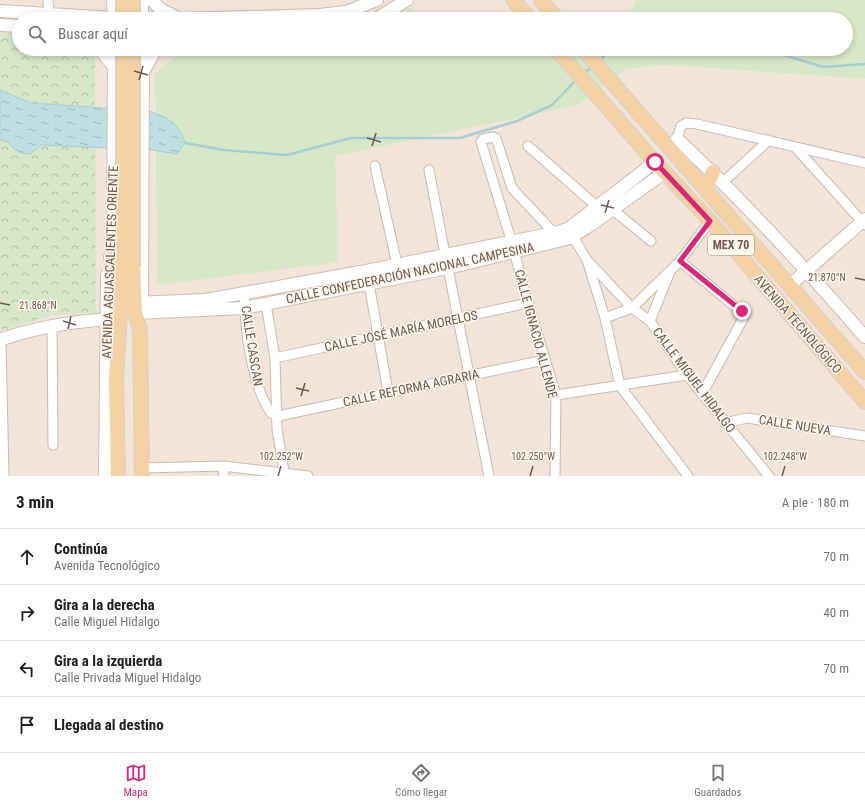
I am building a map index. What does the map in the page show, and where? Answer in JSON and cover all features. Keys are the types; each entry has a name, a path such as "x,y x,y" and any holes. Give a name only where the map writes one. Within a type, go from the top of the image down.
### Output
{"main road":[{"path":"119,12 123,0"},
{"path":"133,0 133,12"},
{"path":"513,0 524,12"},
{"path":"541,0 551,12"},
{"name":"AVENIDA AGUASCALIENTES ORIENTE","path":"123,56 128,265 138,308 140,330 143,472"},
{"name":"AVENIDA AGUASCALIENTES ORIENTE","path":"118,476 116,379 128,265 133,56"},
{"name":"AVENIDA TECNOLÓGICO","path":"563,56 660,167 710,221 865,402"},
{"name":"AVENIDA TECNOLÓGICO","path":"589,56 660,135 705,189 865,372"},
{"path":"660,135 677,139"},
{"path":"705,189 718,177"},
{"path":"113,249 114,346 116,379"},
{"path":"761,281 768,284 789,286"}],"street":[{"path":"48,0 49,12"},
{"path":"113,0 116,12"},
{"path":"142,0 142,12"},
{"path":"152,0 166,12"},
{"path":"346,12 377,0"},
{"path":"387,12 407,0"},
{"path":"0,11 16,12"},
{"path":"0,24 12,25"},
{"path":"104,56 114,73 129,66 139,71 143,77"},
{"name":"AVENIDA AGUASCALIENTES ORIENTE","path":"105,476 107,273 113,249 114,56"},
{"name":"AVENIDA AGUASCALIENTES ORIENTE","path":"138,308 143,156 143,56"},
{"path":"143,77 151,56"},
{"path":"865,163 796,148 769,140 686,123 681,126 677,139 718,177 806,270 865,337"},
{"name":"CALLE IGNACIO ALLENDE","path":"554,233 512,188 496,138 493,136 481,140 480,142 513,246 544,360 556,395 555,476"},
{"path":"718,177 769,140"},
{"path":"528,146 606,210 651,241"},
{"path":"789,286 864,222 796,148"},
{"path":"375,166 397,264"},
{"name":"CALLE CONFEDERACIÓN NACIONAL CAMPESINA","path":"138,308 367,277 448,268 513,246 570,233 606,210 660,167"},
{"path":"428,170 445,254"},
{"name":"CALLE MIGUEL HIDALGO","path":"710,221 680,261 632,308 650,321 687,375 769,476"},
{"name":"CALLE CONFEDERACIÓN NACIONAL CAMPESINA","path":"138,308 244,308 266,304 367,277 397,264 445,254 513,246 524,240 554,233 570,233"},
{"path":"570,233 587,260 632,308 605,318"},
{"path":"587,260 605,318 620,386 688,476"},
{"path":"680,261 745,315 702,394"},
{"path":"448,268 489,476"},
{"name":"CALLE MIGUEL HIDALGO","path":"650,321 671,271"},
{"path":"367,277 388,392"},
{"name":"CALLE CASCAN","path":"244,293 244,308 258,389 271,413 278,416"},
{"path":"266,304 275,358 278,440 284,472"},
{"name":"CALLE JOSÉ MARÍA MORELOS","path":"275,358 528,304"},
{"path":"4,476 0,340 26,331 52,325 107,320"},
{"path":"52,325 53,445"},
{"name":"CALLE REFORMA AGRARIA","path":"278,416 544,360"},
{"path":"556,395 687,375"},
{"name":"CALLE NUEVA","path":"725,423 747,418 865,436"},
{"path":"223,466 224,476"},
{"path":"143,472 223,466 308,476"}],"shaded area":[{"path":"0,0 636,0 630,12 415,12 412,8 387,12 12,12 12,56 176,56 155,73 157,284 335,156 579,105 626,69 666,65 865,79 865,476 0,476"}],"green space":[{"path":"636,0 865,0 865,79 666,65 626,69 579,105 335,156 338,262 157,285 155,73 176,56 853,56 853,12 630,12"},
{"path":"412,8 415,12 387,12"},
{"path":"0,33 12,34 12,56 95,56 96,313 52,315 0,331"}],"water":[{"path":"0,90 31,103 149,111 167,118 172,122 179,130 185,143 177,154 152,150 41,145 30,154 20,152 13,148 9,142 0,140"}],"waterway":[{"path":"598,61 604,56"},
{"path":"787,56 824,67 865,64"},
{"path":"583,74 592,67"},
{"path":"185,143 224,150 287,155 351,138 460,138 517,121 552,105 576,80"}],"route":[{"path":"655,162 710,221 680,261 742,311"}]}
